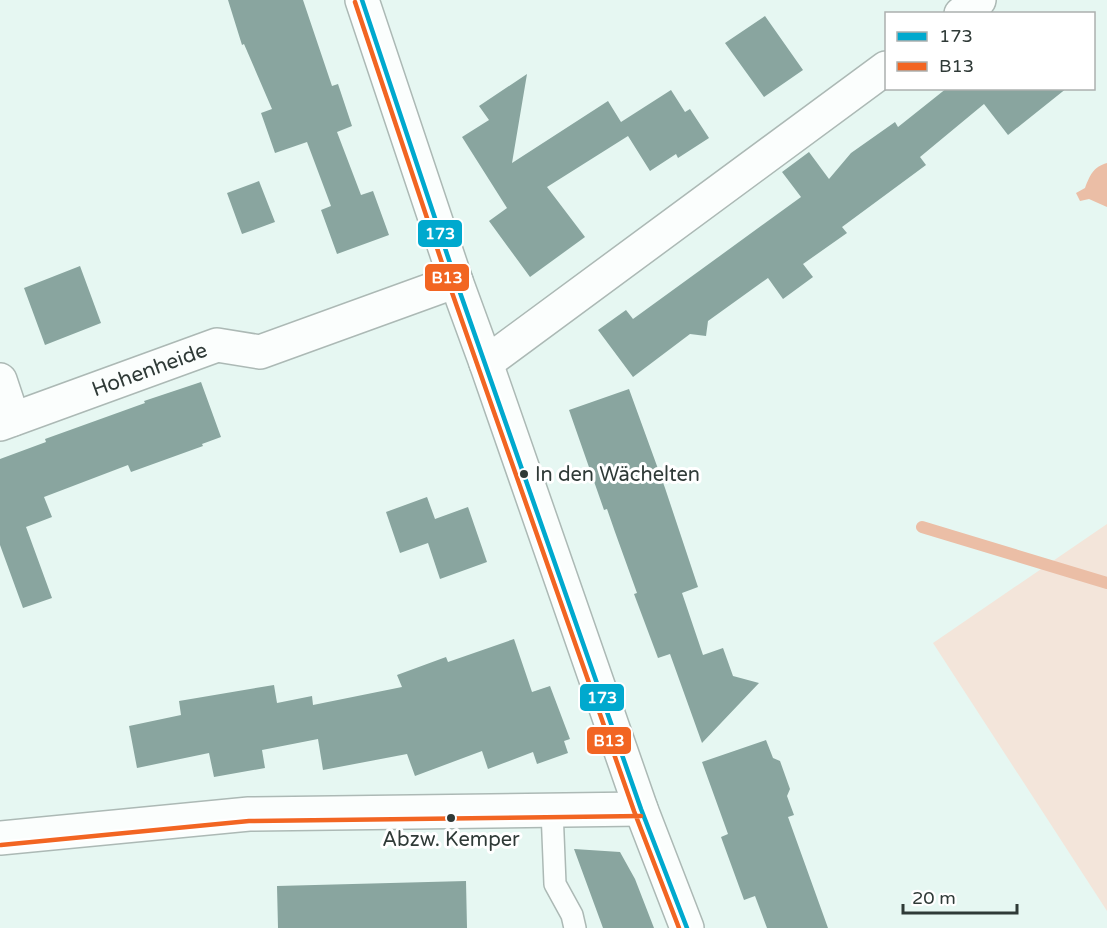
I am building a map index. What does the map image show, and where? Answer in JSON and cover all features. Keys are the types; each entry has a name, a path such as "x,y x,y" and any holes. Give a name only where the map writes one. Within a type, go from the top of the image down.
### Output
{"street":[{"path":"362,0 456,281 641,808 687,928"},
{"path":"964,12 979,0"},
{"path":"486,363 885,69"},
{"name":"Hohenheide","path":"0,380 7,422 217,345 260,352 456,281"},
{"path":"0,838 249,814 641,808"}],"lane":[{"path":"552,810 555,884 572,915 575,928"}],"shaded area":[{"path":"1107,163 1107,207 1089,199 1080,201 1076,193 1085,188 1095,169"},
{"path":"1107,524 1107,911 933,643"}],"building":[{"path":"228,0 303,0 332,86 338,84 352,126 337,132 361,195 373,191 389,235 337,254 321,210 331,206 307,142 275,153 261,113 272,109 244,44 242,45"},
{"path":"765,16 803,70 764,97 725,43"},
{"path":"527,74 512,163 608,101 621,122 671,90 685,112 690,109 709,138 678,158 676,154 650,171 628,136 547,187 585,237 530,277 489,221 507,208 462,137 489,120 479,106"},
{"path":"944,90 1064,90 1008,135 984,104 920,157 926,165 842,227 847,233 803,264 813,277 783,299 768,278 708,321 706,336 690,334 633,377 598,330 626,310 633,319 801,197 782,172 809,152 829,179 851,153 895,122 898,127"},
{"path":"259,181 275,222 242,234 227,193"},
{"path":"80,266 101,323 45,345 24,288"},
{"path":"201,382 221,437 202,444 203,446 131,472 128,465 44,497 52,517 26,527 52,598 23,608 0,545 0,459 46,442 45,439 145,403 144,401"},
{"path":"629,389 698,587 682,593 703,655 723,648 733,676 759,683 702,743 670,654 658,658 634,594 637,593 607,509 604,510 569,410"},
{"path":"427,497 435,519 468,507 487,562 440,579 428,543 400,553 386,512"},
{"path":"514,639 532,692 550,686 570,739 564,741 568,753 537,764 533,752 488,769 482,751 415,776 407,754 323,770 318,739 262,750 265,768 214,777 209,753 137,768 129,726 181,715 179,701 274,685 277,703 312,696 313,705 402,687 397,675 446,657 448,662"},
{"path":"766,740 773,758 780,761 790,789 787,796 794,815 788,817 828,928 767,928 755,896 744,900 721,837 728,834 702,762"},
{"path":"574,849 620,852 635,879 654,928 603,928"},
{"path":"466,881 467,928 278,928 277,886"}],"waterway":[{"path":"922,527 1107,583"}],"transit line":[{"name":"173","path":"362,0 456,281 641,809 687,928"},
{"name":"B13","path":"355,2 449,284 634,811 679,928"},
{"name":"B13","path":"1,845 249,821 641,816"}],"place":[{"name":"In den Wächelten","path":"524,474"},
{"name":"Abzw. Kemper","path":"451,818"}]}
